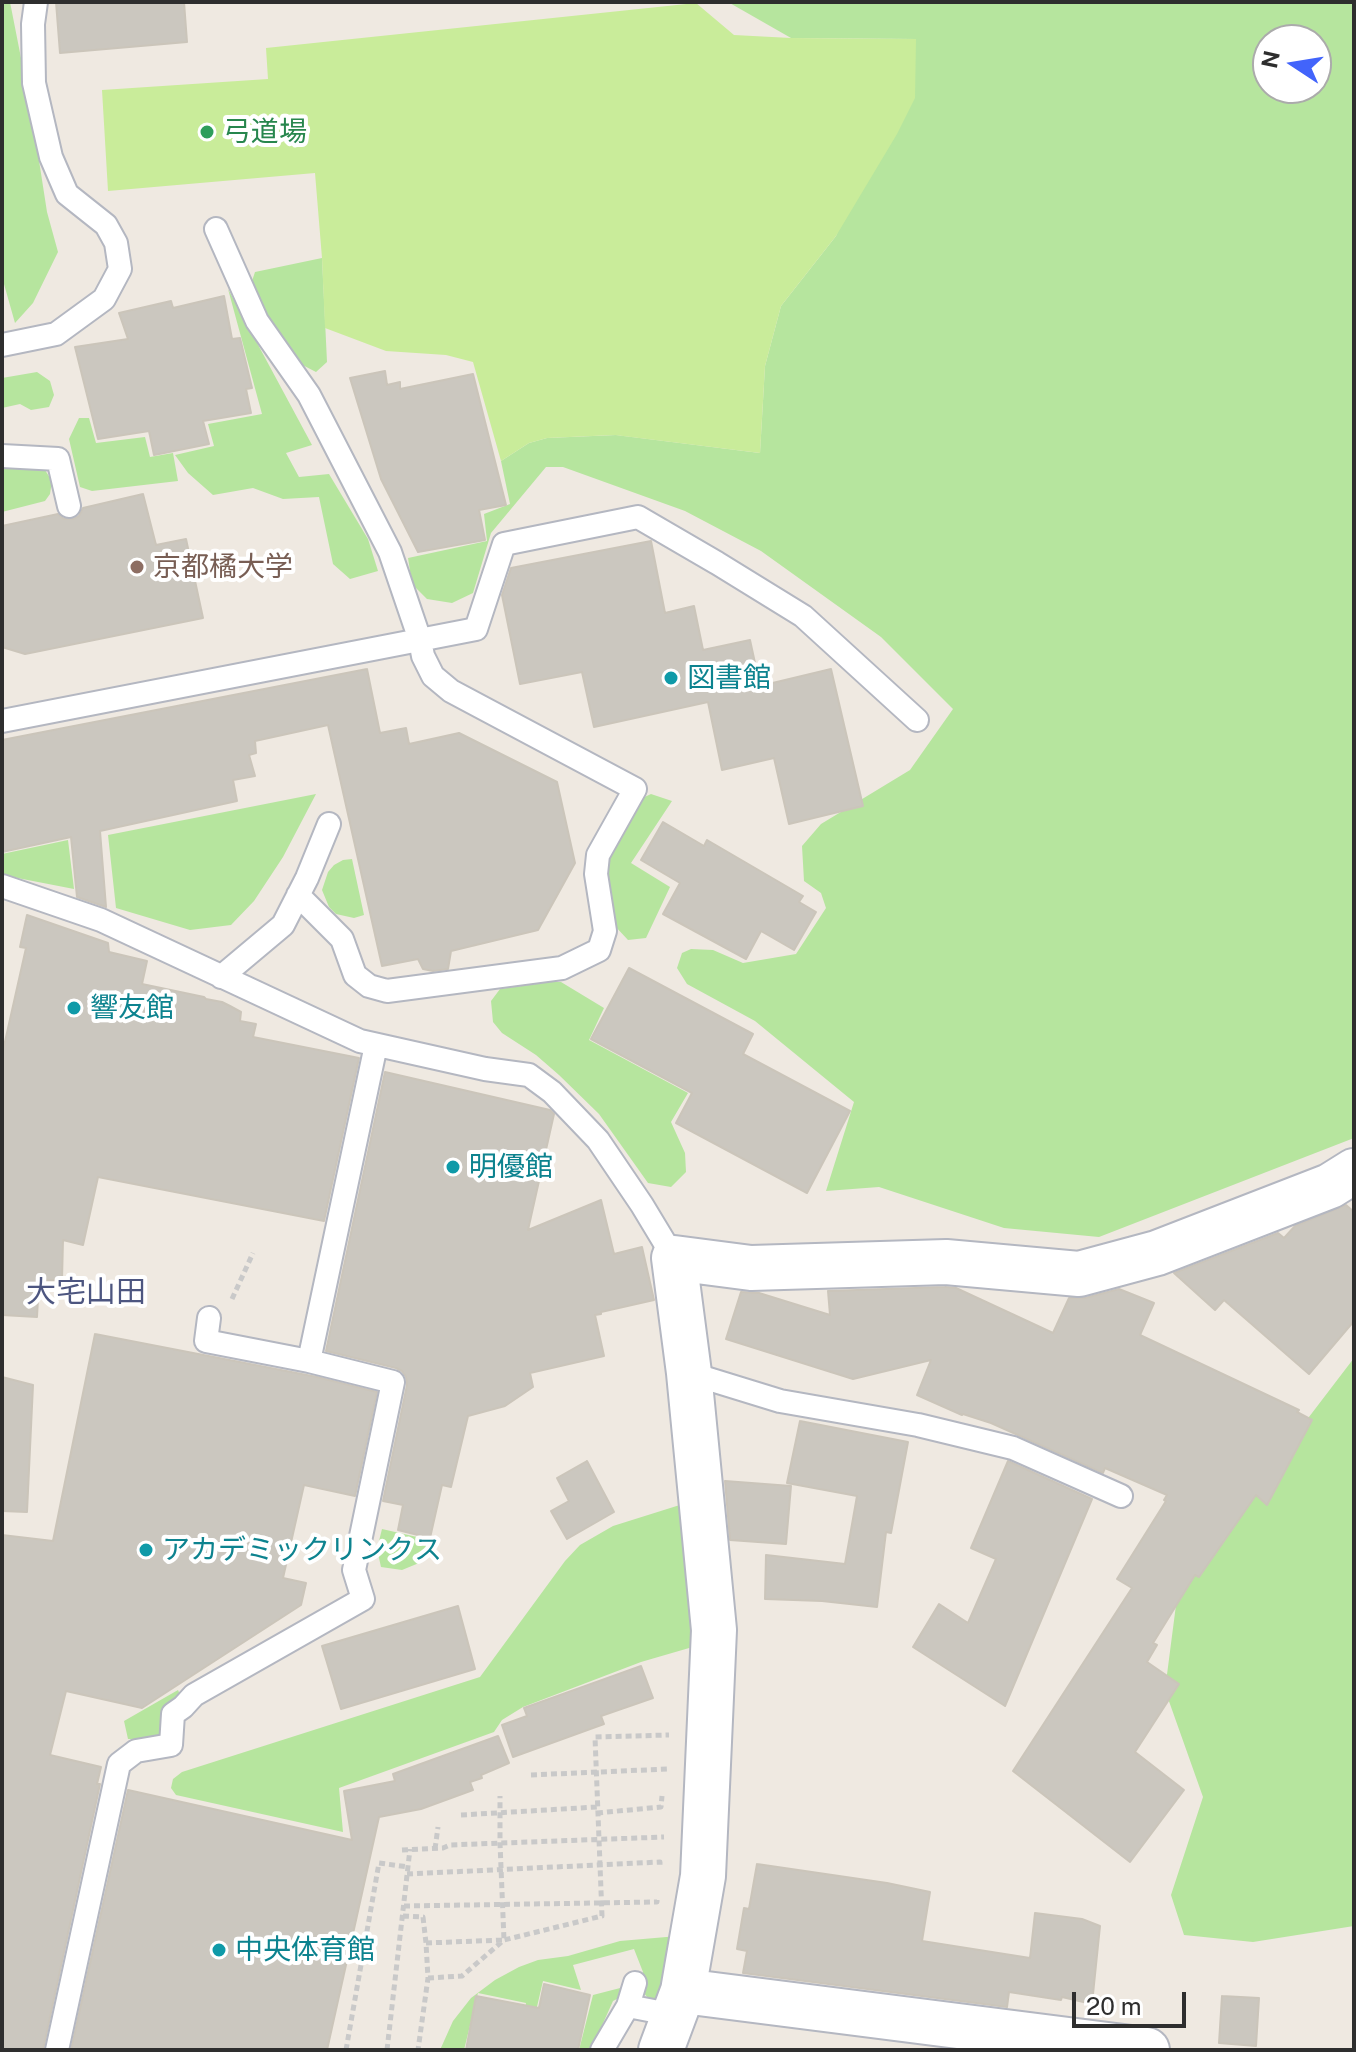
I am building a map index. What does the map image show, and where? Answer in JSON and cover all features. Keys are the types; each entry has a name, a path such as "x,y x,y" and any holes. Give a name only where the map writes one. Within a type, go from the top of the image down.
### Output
{"street":[{"path":"1147,2050 672,2019 703,1876 714,1630 689,1373 674,1258 751,1268 946,1262 1079,1274 1157,1253 1330,1186 1354,1171"}],"lane":[{"path":"2,345 56,334 104,299 120,269 116,243 106,225 67,194 51,157 34,83 33,24 36,2"},
{"path":"216,229 257,321 309,395 390,552 423,656 433,676 451,691 635,789 598,855 596,874 605,931 599,950 562,968 387,991 369,986 355,975 342,939 298,895"},
{"path":"2,456 58,459 69,506"},
{"path":"2,721 476,629 504,544 638,517 803,616 917,720"},
{"path":"221,977 283,925 329,824"},
{"path":"2,886 101,920 360,1041 485,1069 529,1075 552,1092 598,1140 674,1258"},
{"path":"309,1361 376,1045"},
{"path":"57,2050 119,1764 136,1751 171,1745 173,1714 194,1695 363,1599 354,1570 393,1382 309,1361 206,1341 209,1318"},
{"path":"689,1373 780,1401 918,1425 1013,1448 1121,1496"},
{"path":"602,2050 628,2006 635,1983"},
{"path":"628,2006 672,2019"}],"path":[{"path":"229,1305 253,1253"},
{"path":"426,1943 504,1940 602,1916 595,1737 672,1735 670,1747"},
{"path":"665,1782 668,1758"},
{"path":"531,1775 667,1770"},
{"path":"461,1815 661,1807 663,1795"},
{"path":"500,1796 504,1940"},
{"path":"435,1849 438,1827"},
{"path":"402,1850 435,1849 450,1845 705,1836"},
{"path":"387,2050 410,1849"},
{"path":"346,2050 379,1863 408,1870 501,1870 660,1862 659,1876"},
{"path":"404,1906 657,1902 658,1889"},
{"path":"403,1916 423,1917 426,1943 428,1978 418,2050"},
{"path":"428,1978 462,1976 504,1940"}],"green space":[{"path":"2,2 10,2 47,212 58,252 33,303 15,323 2,277"},
{"path":"728,2 1354,2 1354,1138 1099,1237 1004,1228 879,1187 826,1191 854,1102 755,1021 687,984 677,968 682,953 691,949 713,950 743,963 796,954 826,908 821,893 804,881 802,846 821,824 910,770 953,709 881,637 761,551 685,511 563,467 546,467 491,533 473,593 452,603 427,599 412,584 408,558 487,541 484,514 510,504 501,461 529,443 547,438 616,435 760,453 765,366 781,306 836,236 916,39 791,38"},
{"path":"696,3 734,35 916,39 915,98 897,134 836,236 781,306 765,366 760,453 615,435 547,438 529,443 501,461 473,362 446,355 386,351 325,328 315,173 108,191 102,90 268,79 266,48"},
{"path":"322,258 327,362 316,372 289,358 259,308 252,281 255,272"},
{"path":"228,289 312,445 286,453 299,477 329,474 368,539 378,571 350,579 333,564 319,497 283,499 253,488 213,495 188,473 175,455 214,446 208,424 262,414"},
{"path":"37,372 50,381 54,395 49,407 31,410 20,404 2,408 2,378"},
{"path":"79,418 89,418 96,443 145,437 150,457 173,453 178,481 92,491 80,487 69,439"},
{"path":"2,464 45,470 52,481 50,494 45,501 2,512"},
{"path":"316,794 283,857 254,901 231,925 190,930 116,908 108,835"},
{"path":"651,794 672,801 631,863 670,887 646,938 628,940 614,925 607,875 610,848 634,802"},
{"path":"68,840 74,889 2,875 2,854"},
{"path":"352,859 364,915 354,918 336,914 329,907 322,890 334,865"},
{"path":"561,982 604,1008 589,1040 688,1093 671,1122 685,1153 686,1172 671,1187 648,1183 599,1114 536,1055 502,1033 493,1022 491,1001 500,989"},
{"path":"1354,1358 1354,1926 1253,1942 1184,1935 1171,1895 1203,1797 1165,1690 1180,1574 1254,1489"},
{"path":"683,1504 696,1646 641,1662 523,1707 502,1720 494,1732 339,1788 343,1832 176,1795 171,1788 173,1779 182,1772 480,1677 580,1545 613,1526"},
{"path":"382,1529 430,1540 419,1563 402,1570 381,1567 377,1549"},
{"path":"178,1690 183,1701 166,1739 128,1739 124,1721"},
{"path":"678,1936 660,1998 649,1999 642,1991 643,1972 634,1949 573,1965 581,1990 543,1981 532,2028 523,2026 526,2003 478,1993 464,2050 440,2050 453,2021 471,1998 495,1980 519,1967 620,1941"},
{"path":"628,1986 627,1994 613,2001 591,2050 579,2050 593,1995"}],"building":[{"path":"56,2 184,2 187,42 60,53"},
{"path":"224,296 232,339 240,338 252,388 246,389 251,413 203,421 209,444 154,455 149,431 98,439 75,347 128,339 119,313 171,301 173,308"},
{"path":"385,371 387,385 400,382 400,389 473,374 506,505 479,510 485,540 418,552 381,479 350,378"},
{"path":"143,494 156,545 186,539 203,618 25,654 2,647 2,526 58,514 64,519 73,519 79,516 83,508"},
{"name":"図書館","path":"651,541 665,613 694,606 703,650 750,640 760,686 831,669 863,806 789,824 774,758 722,770 708,702 594,727 582,672 520,684 502,595 511,568"},
{"path":"367,669 380,733 406,728 409,744 459,733 557,782 575,863 538,930 451,951 448,969 423,969 418,959 382,966 328,725 255,741 256,753 249,755 255,776 233,780 237,801 100,831 106,907 77,897 71,837 2,852 2,740"},
{"path":"663,822 704,846 707,840 803,896 799,902 816,912 794,950 761,931 746,959 663,914 680,883 641,860"},
{"path":"27,915 108,943 109,952 147,961 142,984 222,1002 241,1012 240,1021 256,1024 253,1037 359,1058 324,1221 98,1177 83,1245 63,1240 62,1280 39,1280 37,1317 2,1315 2,1055 26,948 20,947"},
{"path":"629,968 753,1034 743,1054 850,1111 807,1193 676,1123 692,1093 591,1039"},
{"path":"385,1072 550,1110 554,1114 528,1230 601,1200 614,1254 642,1247 654,1300 595,1315 604,1356 530,1373 533,1387 505,1406 468,1416 451,1487 442,1485 430,1538 398,1530 403,1505 383,1501 407,1385 406,1377 396,1368 326,1351"},
{"path":"1346,1205 1354,1212 1354,1321 1309,1374 1224,1300 1215,1310 1174,1273 1278,1233 1284,1238 1295,1226"},
{"path":"956,1288 1053,1333 1069,1298 1085,1298 1119,1289 1154,1303 1140,1335 1299,1410 1297,1412 1312,1420 1267,1505 1256,1495 1199,1577 1195,1575 1153,1643 1157,1645 1147,1662 1179,1684 1135,1752 1184,1790 1130,1862 1013,1771 1132,1588 1117,1579 1167,1495 1105,1468 1103,1473 991,1423 962,1415 917,1395 931,1360 853,1379 726,1339 741,1292 759,1293 830,1315 828,1291"},
{"path":"95,1334 317,1377 377,1392 355,1496 304,1485 283,1578 306,1583 301,1605 142,1708 66,1691 50,1755 101,1767 97,1784 100,1784 43,2050 2,2050 2,1535 53,1541"},
{"path":"2,1377 33,1385 27,1512 2,1511"},
{"path":"800,1421 908,1442 891,1533 886,1532 877,1607 765,1599 766,1555 845,1564 857,1496 787,1483"},
{"path":"587,1461 614,1512 567,1539 551,1511 569,1501 557,1478"},
{"path":"1008,1461 1092,1499 1005,1706 913,1647 939,1604 968,1623 996,1559 971,1548"},
{"path":"725,1481 791,1486 786,1544 730,1540"},
{"path":"458,1606 475,1669 341,1709 322,1646"},
{"path":"641,1666 653,1698 601,1716 604,1724 513,1757 502,1725 527,1716 524,1708"},
{"name":"中央体育館","path":"498,1736 509,1763 470,1782 473,1790 421,1809 379,1817 327,2050 71,2050 128,1790 352,1840 344,1791 395,1781 393,1774"},
{"path":"757,1864 930,1892 922,1941 1030,1958 1035,1913 1082,1919 1100,1926 1092,2004 1062,1997 1061,2000 1009,1992 1007,2007 743,1973 747,1951 737,1949 744,1908 749,1909"},
{"path":"544,1984 590,1995 578,2050 466,2050 476,1996 539,2008"},
{"path":"1222,1996 1259,1998 1256,2046 1219,2043"}],"place":[{"name":"弓道場","path":"207,132"},
{"name":"京都橘大学","path":"137,567"},
{"name":"図書館","path":"671,678"},
{"name":"響友館","path":"74,1008"},
{"name":"明優館","path":"453,1167"},
{"name":"アカデミックリンクス","path":"146,1550"},
{"name":"中央体育館","path":"219,1950"}],"district":[{"name":"大宅山田","path":"86,1293"}]}
